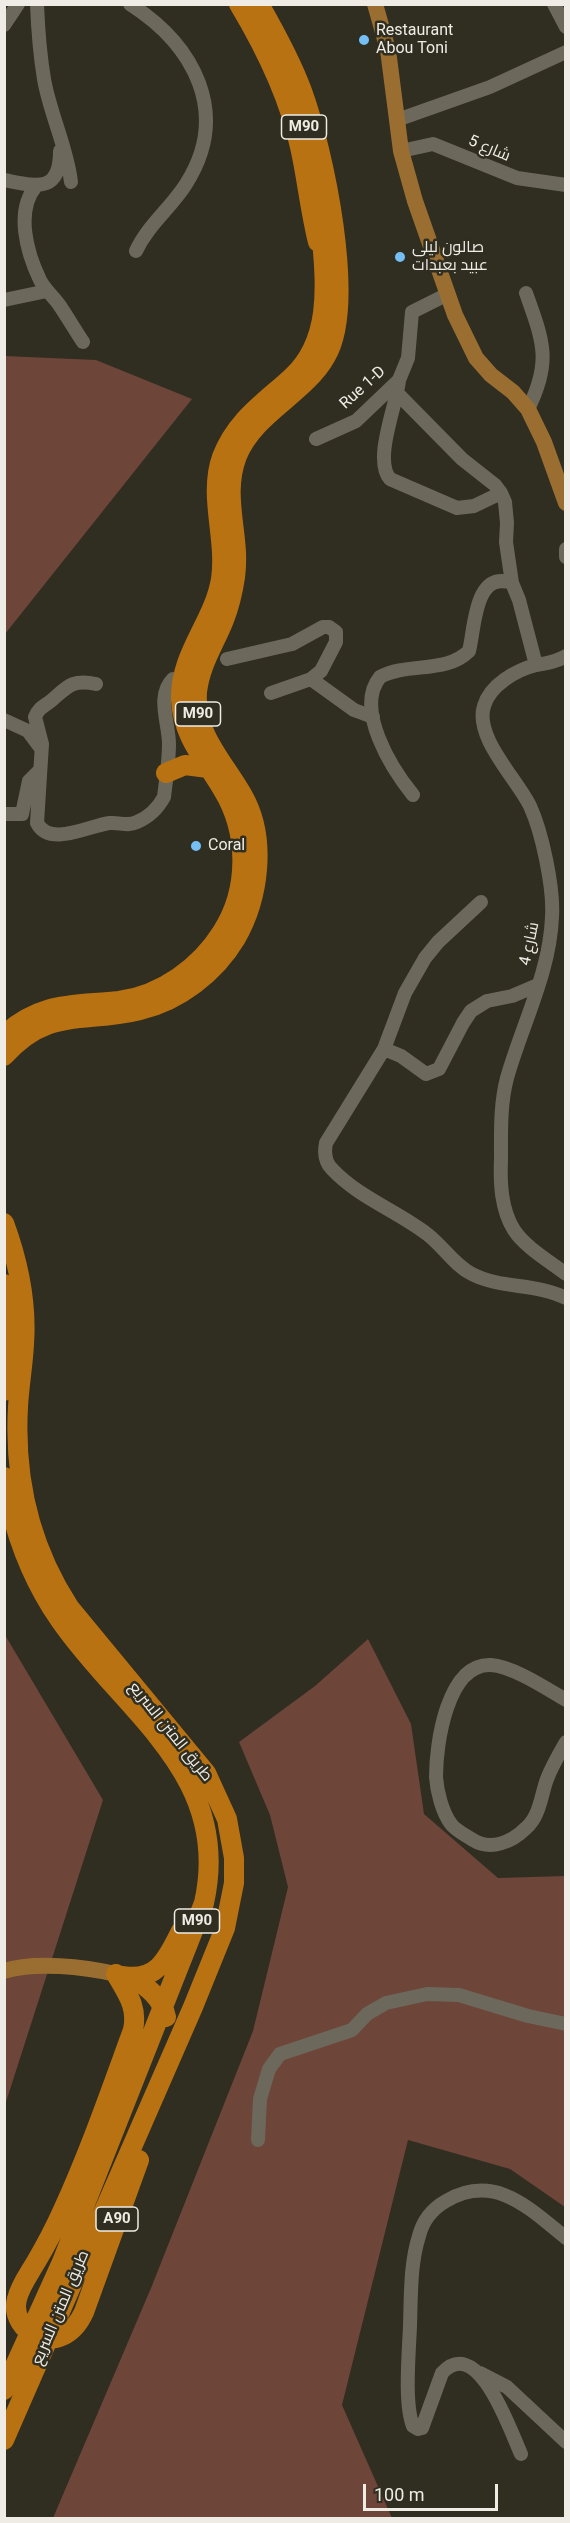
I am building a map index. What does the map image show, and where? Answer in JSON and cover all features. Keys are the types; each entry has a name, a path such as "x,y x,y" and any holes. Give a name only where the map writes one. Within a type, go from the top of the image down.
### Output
{"highway":[{"path":"239,4 264,49 291,112 301,149 313,222 330,253"},
{"name":"M90","path":"4,1035 28,1018 51,1008 82,1002 119,1001 143,995 178,978 206,955 233,912 243,865 237,820 225,793 188,732 181,698 184,667 206,620 221,578 222,550 216,496 217,477 222,457 241,423 257,406 294,375 314,347 325,308 330,253 318,204 306,132 292,86 251,4"},
{"name":"M90","path":"4,1056 23,1038 59,1019 140,1010 183,992 200,980 228,950 252,904 257,860 251,815 244,798 209,744 198,718 196,703 200,671 225,618 236,575 236,547 229,494 238,454 253,429 299,390 315,373 328,353 339,316 313,128 302,92 286,54 259,4"},
{"path":"272,4 310,80 332,153 339,218 330,253"},
{"path":"166,773 184,765 208,768"},
{"name":"طريق المتن السريع","path":"4,1223 14,1251 23,1308 24,1342 18,1407 20,1473 24,1501 37,1544 55,1584 69,1607 206,1773 227,1819 231,1837 234,1883 225,1928 151,2105 95,2227 4,2440"},
{"path":"4,1284 9,1327 4,1391"},
{"name":"طريق المتن السريع","path":"4,1477 18,1536 50,1605 80,1646 159,1737 186,1774 197,1796 204,1818 210,1856 209,1882 204,1903 62,2262 4,2390"},
{"path":"73,2189 135,2019 131,1979 154,1971 166,1962 185,1922 199,1868 197,1796"},
{"name":"A90","path":"95,2227 94,2210 100,2193 165,2038 166,2014 159,1999 131,1979"},
{"name":"A90","path":"73,2189 16,2301 19,2317 31,2332 45,2339 54,2339 74,2330 84,2312 141,2153 149,2125 151,2105"},
{"name":"A90","path":"62,2262 60,2252 75,2205 73,2189"}],"main road":[{"path":"375,4 388,50 401,151 415,201 461,331 476,358 528,409 544,442 566,503"},
{"path":"4,1971 16,1968 76,1967 131,1979"}],"street":[{"path":"4,25 18,4"},
{"path":"37,4 44,80 60,142 66,155 71,183"},
{"path":"130,4 156,23 189,62 199,77 207,113 201,148 186,184 147,232 136,251"},
{"path":"554,4 566,27"},
{"path":"397,120 490,87 566,52"},
{"path":"4,180 36,186 49,182 60,168 60,142"},
{"name":"شارع 5","path":"401,151 433,144 517,178 566,185"},
{"path":"36,186 29,195 25,218 25,240 47,291 82,342"},
{"path":"4,300 47,291"},
{"path":"526,293 539,328 543,351 541,379 528,409"},
{"name":"Rue 1-D","path":"316,439 356,421 398,387 408,357 412,312 448,294"},
{"path":"398,387 386,438 384,470 390,479 457,508 474,506 501,493"},
{"path":"398,387 462,459 495,485 501,493 505,502 506,542 512,583 519,600 536,666"},
{"path":"566,549 566,557"},
{"path":"413,795 384,753 373,717 373,690 380,677 410,668 459,660 469,651 477,604 482,592 494,582 504,580 512,583"},
{"path":"227,659 292,644 315,631 330,627 336,632 336,642 321,671 312,679 271,693"},
{"name":"شارع 4","path":"566,656 548,664 536,666 499,684 486,700 482,714 484,728 491,744 530,807 541,839 552,902 552,918 546,954 506,1081 501,1124 500,1180 504,1205 515,1231 524,1241 566,1274"},
{"path":"96,684 81,682 71,684 38,711 36,723 41,749 37,823 40,829 51,834 85,831 111,823 123,825 136,823 149,816 160,803 164,797 169,741 164,699 169,683 173,679"},
{"path":"312,679 354,710 373,717"},
{"path":"4,720 28,731 41,749"},
{"path":"4,814 22,814 28,781 40,770"},
{"path":"481,902 438,942 425,958 405,993 384,1049 326,1143 324,1152 329,1167 344,1180 428,1235 458,1265 471,1274 498,1282 544,1290 566,1298"},
{"path":"384,1049 405,1059 424,1073 432,1073 439,1069 454,1038 471,1011 487,1001 512,996 537,985"},
{"path":"566,1700 494,1665 482,1666 465,1674 440,1728 437,1745 436,1776 439,1794 452,1825 462,1834 487,1846 520,1834 537,1813 548,1777 566,1742"},
{"path":"258,2139 260,2099 269,2069 280,2054 352,2030 367,2014 386,2003 427,1994 459,1995 528,2016 566,2024"},
{"path":"566,2238 525,2205 507,2195 495,2192 469,2191 456,2195 434,2209 425,2220 417,2242 411,2289 408,2411 413,2426 418,2429 422,2428 437,2382 448,2366 458,2363 468,2365 507,2387 566,2442"},
{"path":"480,2373 521,2454"}],"shaded area":[{"path":"5,356 96,360 192,399 5,634"},
{"path":"5,1635 103,1800 5,2105"},
{"path":"368,1639 411,1724 424,1814 498,1878 565,1876 565,2207 510,2169 408,2140 342,2405 392,2518 53,2518 151,2288 253,2031 288,1887 270,1815 239,1742 315,1686"}],"place":[{"name":"Restaurant Abou Toni","path":"364,40"},
{"name":"صالون ليلى عبيد بعبدات","path":"400,257"},
{"name":"Coral","path":"196,846"}]}
